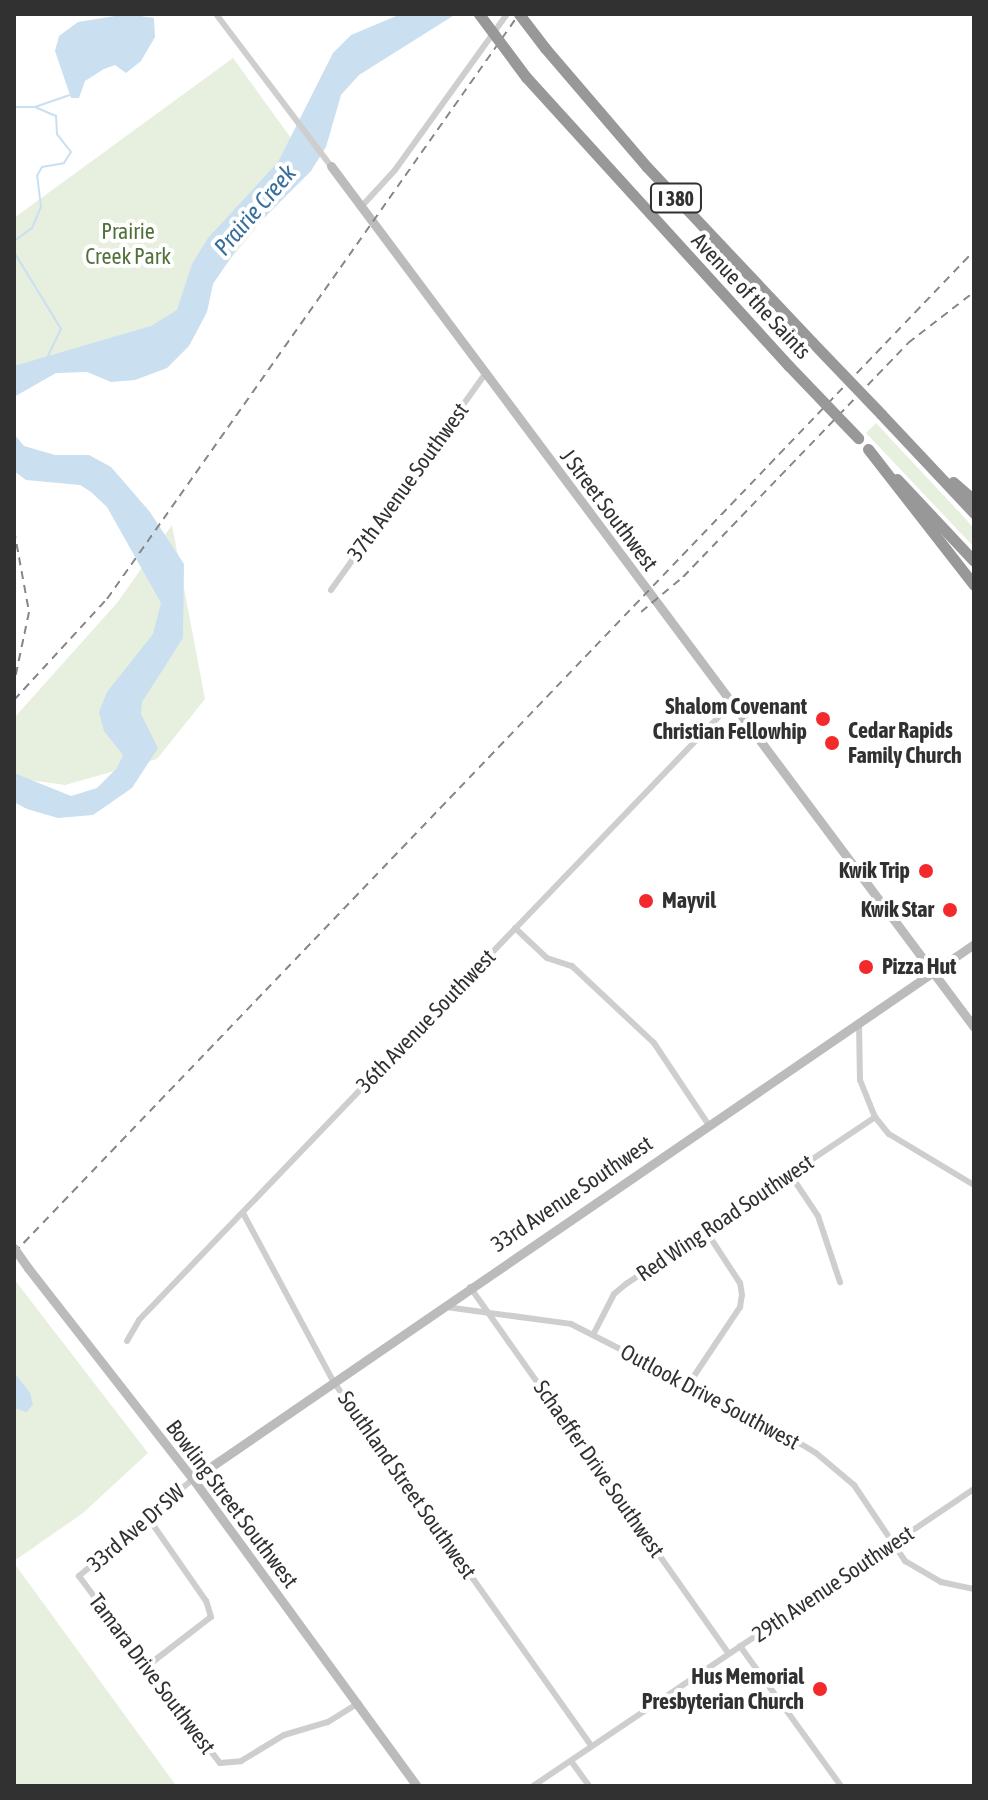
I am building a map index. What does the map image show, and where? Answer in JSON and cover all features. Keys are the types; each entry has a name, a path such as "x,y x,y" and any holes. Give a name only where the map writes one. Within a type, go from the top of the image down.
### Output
{"highway":[{"name":"Avenue of the Saints","path":"479,14 526,77 789,366 974,561"},
{"name":"Avenue of the Saints","path":"519,14 647,167 974,513"},
{"path":"908,443 974,500"},
{"path":"868,449 974,585"}],"street":[{"name":"J Street Southwest","path":"216,14 930,973 974,1027"},
{"path":"361,207 395,170 507,14"},
{"name":"37th Avenue Southwest","path":"331,590 485,374"},
{"name":"36th Avenue Southwest","path":"127,1341 139,1320 731,704"},
{"path":"515,928 547,958 572,966 654,1043 708,1124"},
{"name":"33rd Avenue Southwest","path":"193,1479 469,1285 974,944"},
{"path":"859,1023 860,1080 875,1117 889,1134 974,1185"},
{"name":"Red Wing Road Southwest","path":"593,1335 614,1294 875,1117"},
{"path":"790,1174 818,1216 840,1282"},
{"name":"Southland Street Southwest","path":"243,1213 333,1381 591,1745"},
{"path":"688,1385 703,1355 740,1307 742,1295 740,1283 706,1231"},
{"name":"Bowling Street Southwest","path":"14,1248 193,1479 417,1786"},
{"name":"Schaeffer Drive Southwest","path":"469,1285 728,1653"},
{"name":"Outlook Drive Southwest","path":"440,1307 571,1324 688,1385 816,1453 854,1485 893,1544 920,1573 974,1589"},
{"name":"33rd Ave Dr SW","path":"79,1576 193,1479"},
{"name":"29th Avenue Southwest","path":"533,1786 974,1489"},
{"path":"146,1667 211,1617 206,1601 149,1519"},
{"name":"Tamara Drive Southwest","path":"79,1576 220,1763 241,1761 265,1744 328,1722 358,1703"},
{"path":"740,1646 841,1786"},
{"path":"571,1761 589,1786"}],"green space":[{"name":"Prairie Creek Park","path":"233,58 309,163 184,316 48,372 14,393 14,218"},
{"path":"876,423 974,528 974,547 866,433"},
{"path":"172,525 205,699 157,759 65,785 14,778 14,718 117,603"},
{"path":"14,1279 148,1453 83,1513 14,1561"},
{"path":"14,1563 175,1784 176,1786 14,1786"}],"water":[{"path":"127,14 154,18 155,37 141,61 126,73 115,65 104,69 85,81 79,98 71,98 55,51 59,36 78,22"},
{"name":"Prairie Creek","path":"401,14 456,14 359,75 341,95 326,147 311,171 244,238 213,284 207,312 189,346 167,368 135,380 111,382 87,372 56,373 14,397 14,366 151,326 177,310 192,264 208,238 278,162 333,53 351,35"},
{"path":"14,434 24,446 55,455 89,455 111,467 150,512 184,564 183,638 142,702 141,714 158,748 132,788 93,815 58,818 27,809 14,802 14,773 71,796 97,788 117,768 123,755 104,731 99,712 107,692 153,634 161,603 107,507 91,492 80,485 26,480 14,471"},
{"path":"14,1372 30,1393 33,1404 27,1412 14,1408"}],"waterway":[{"path":"14,107 35,107 69,95"},
{"path":"14,241 32,228 41,207 37,176 42,167 64,163 71,152 57,134 56,116 35,107"},
{"path":"14,252 61,329 47,358"}],"railway":[{"path":"14,700 107,599 519,14"},
{"path":"14,1253 974,251"},
{"path":"641,612 683,577 908,343 974,292"},
{"path":"14,530 29,612 14,683"}],"place":[{"name":"Shalom Covenant Christian Fellowhip","path":"823,719"},
{"name":"Cedar Rapids Family Church","path":"832,743"},
{"name":"Kwik Trip","path":"926,871"},
{"name":"Mayvil","path":"646,901"},
{"name":"Kwik Star","path":"950,910"},
{"name":"Pizza Hut","path":"866,967"},
{"name":"Hus Memorial Presbyterian Church","path":"820,1689"}]}
